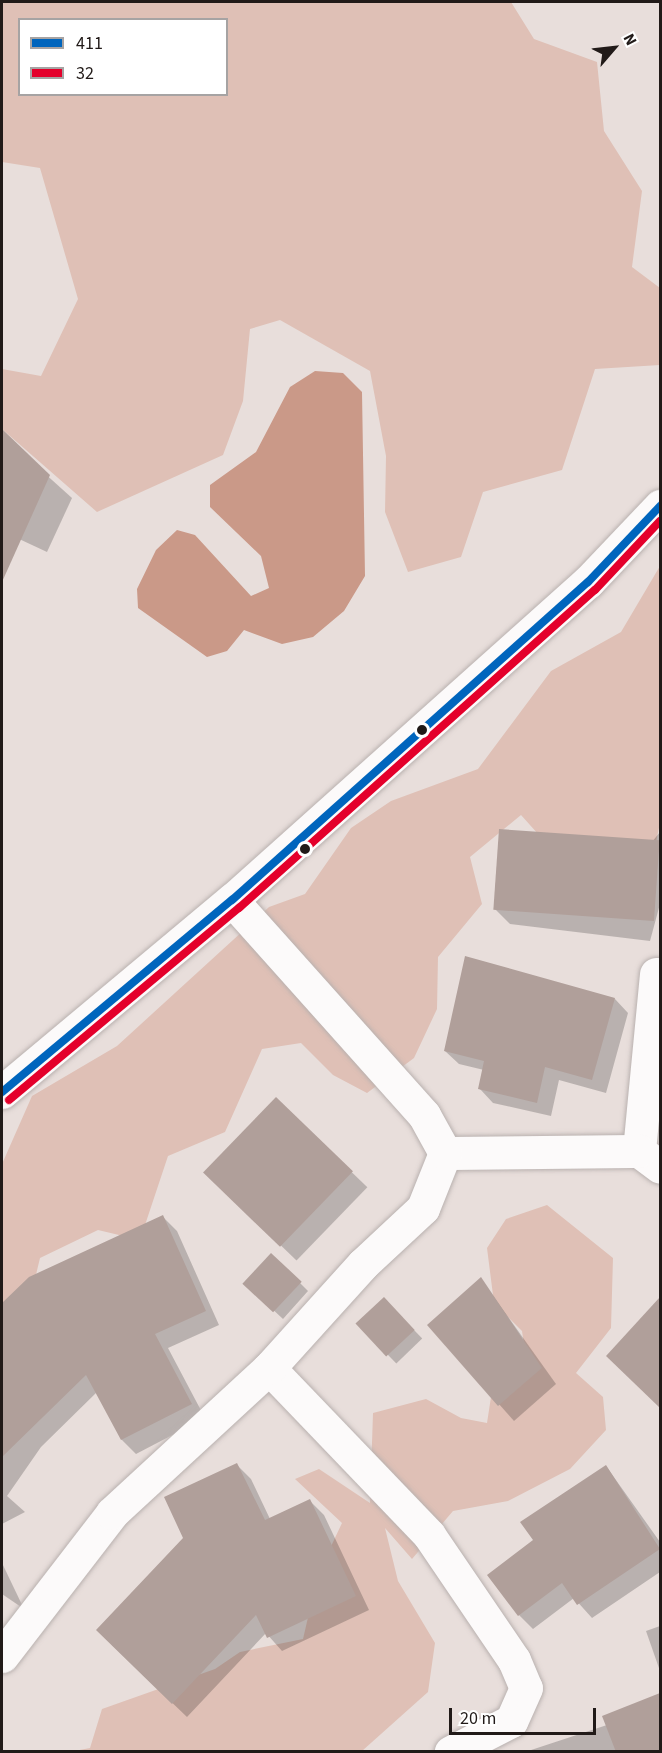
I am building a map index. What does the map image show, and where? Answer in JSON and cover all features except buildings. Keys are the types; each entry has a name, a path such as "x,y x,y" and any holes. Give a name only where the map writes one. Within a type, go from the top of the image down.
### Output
{"street":[{"path":"2,1092 232,900 588,582 660,506"},
{"path":"232,900 424,1114 445,1153"},
{"path":"445,1153 650,1159 656,974"},
{"path":"2,1656 112,1514 269,1368 363,1264 423,1208 445,1153"},
{"path":"269,1368 429,1535 514,1660 526,1688 511,1721 451,1752"}],"shaded area":[{"path":"2,2 511,2 534,39 597,62 604,131 642,191 632,267 660,288 660,365 595,369 562,470 483,492 461,557 408,572 385,512 386,456 370,371 280,320 250,329 243,401 223,455 97,512 2,429 2,369 41,376 78,299 40,168 2,162"},
{"path":"315,371 343,373 362,392 365,576 344,611 313,637 282,644 244,630 227,651 207,657 138,608 137,589 156,550 177,530 195,535 251,596 269,588 261,556 210,507 210,485 256,452 290,387"},
{"path":"660,566 660,823 651,865 556,854 521,815 470,857 482,904 438,957 437,1009 414,1058 367,1093 333,1075 301,1043 262,1049 225,1132 168,1156 140,1240 98,1230 40,1258 29,1304 2,1308 2,1164 32,1096 117,1046 269,907 305,894 351,828 391,801 478,769 551,671 621,632"},
{"path":"547,1205 613,1258 611,1328 576,1373 603,1397 606,1430 570,1469 508,1501 453,1511 412,1559 385,1528 398,1581 435,1643 428,1692 362,1751 69,1752 90,1748 102,1709 215,1669 240,1652 303,1639 318,1574 342,1523 295,1479 319,1469 370,1503 373,1413 426,1399 461,1418 487,1423 497,1358 525,1352 522,1331 494,1303 487,1248 506,1219"}],"transit line":[{"name":"411","path":"2,1092 232,900 588,582 660,506"},
{"name":"32","path":"9,1100 239,908 595,590 660,521"}]}
